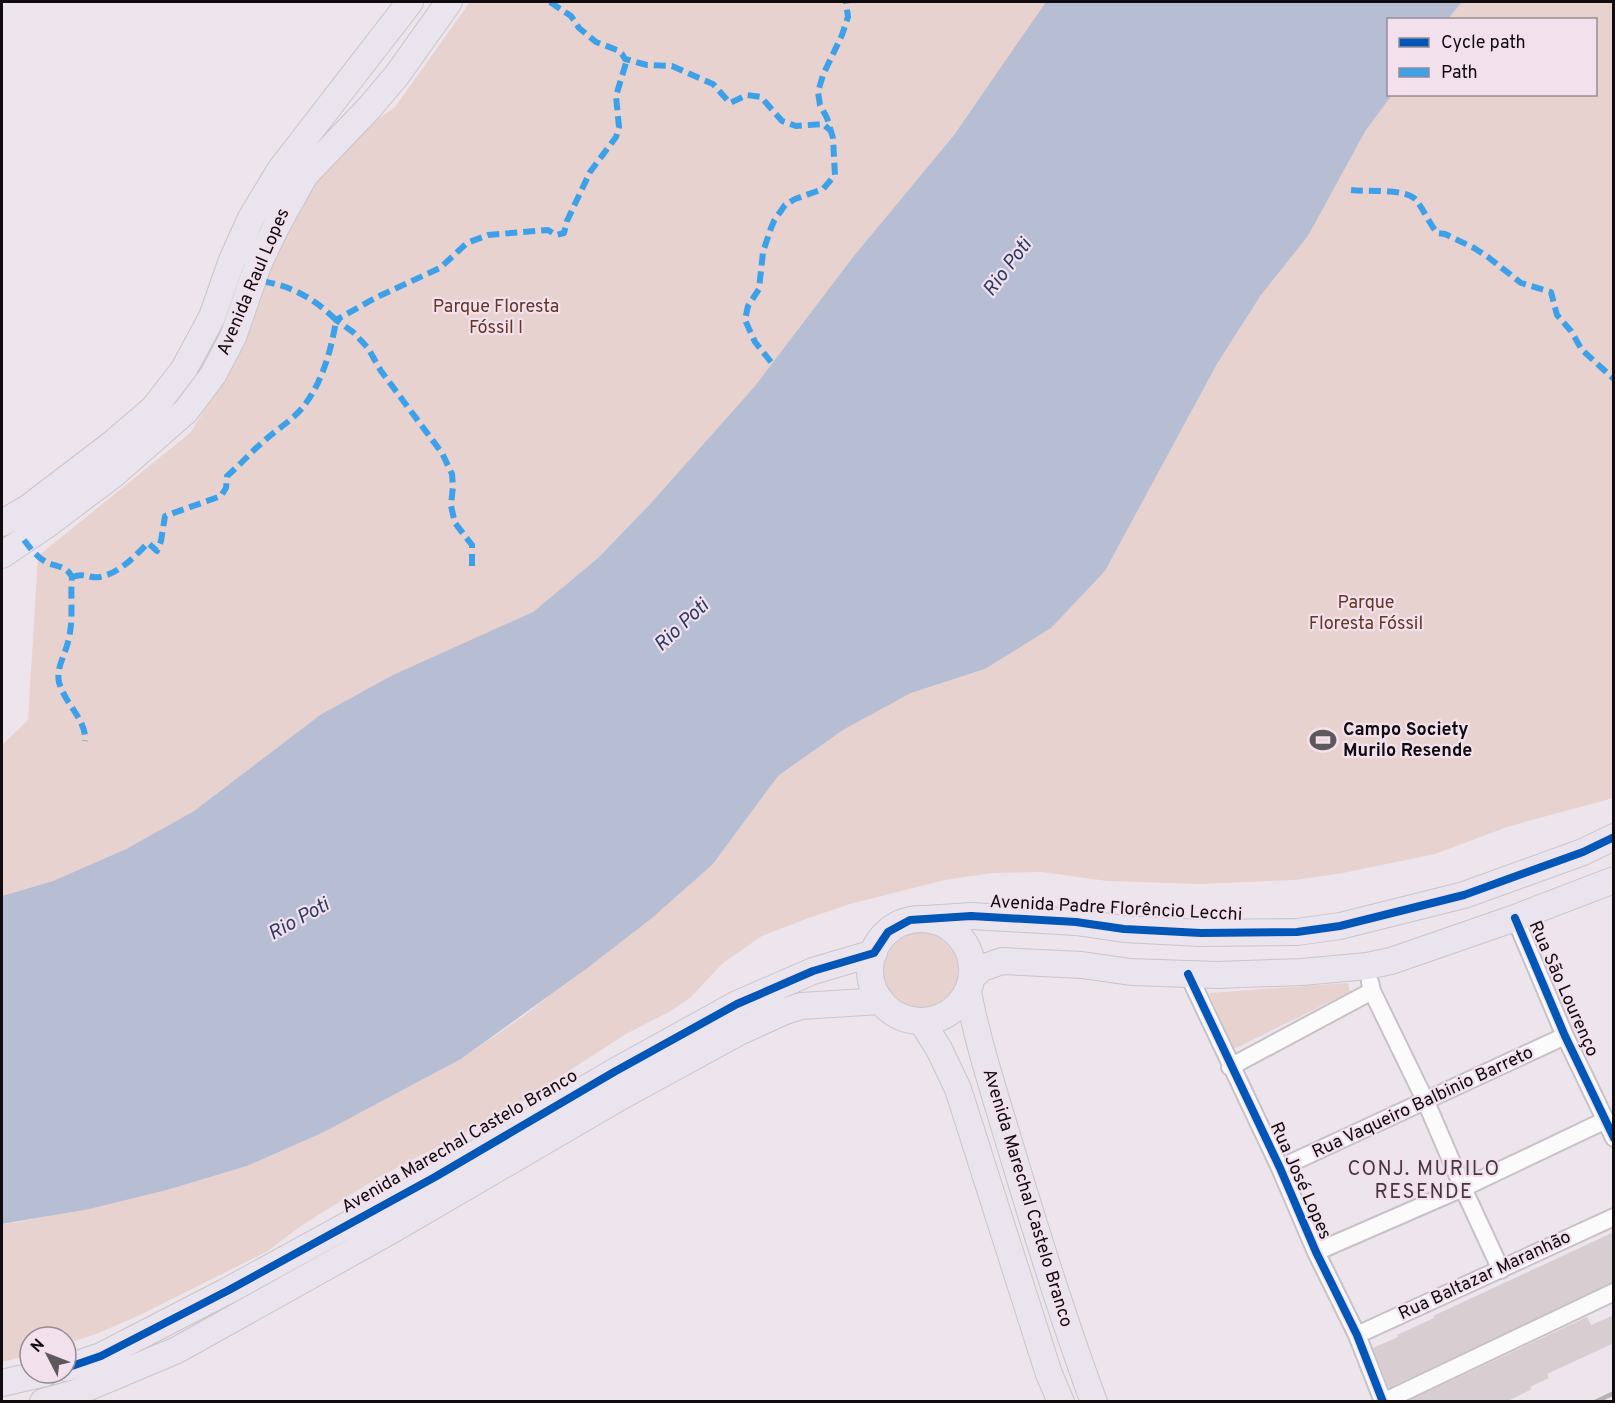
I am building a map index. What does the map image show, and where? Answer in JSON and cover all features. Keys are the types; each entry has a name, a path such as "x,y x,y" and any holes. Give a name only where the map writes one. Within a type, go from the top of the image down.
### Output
{"main road":[{"name":"Avenida Raul Lopes","path":"2,523 28,508 112,444 153,409 184,369 212,317 232,260 280,170 410,2"},
{"name":"Avenida Raul Lopes","path":"2,555 114,474 186,411 213,375 233,337 258,265 305,175 397,75 449,2"},
{"name":"Avenida Padre Florêncio Lecchi","path":"926,919 970,916 1201,933 1297,933 1340,926 1464,895 1583,852 1614,837"},
{"path":"1548,865 1563,900"},
{"path":"970,985 967,946 957,932 943,923 926,919 910,920 894,927 873,953 870,970 873,986 881,1001 892,1012 906,1019 922,1022 940,1018 957,1008 982,968 1002,961 1082,966 1131,972 1188,974 1302,972 1367,966 1391,961 1515,918 1614,880"},
{"name":"Avenida Marechal Castelo Branco","path":"78,1364 101,1356 149,1332 435,1177 614,1072 737,1004 813,971 873,953"},
{"name":"Avenida Marechal Castelo Branco","path":"970,985 984,1063 1071,1340 1094,1401"},
{"path":"43,1401 74,1397 177,1350 392,1230 620,1097 739,1032 801,1006 881,1001"},
{"name":"Avenida Marechal Castelo Branco","path":"922,1022 939,1049 958,1089 1049,1374 1060,1401"},
{"path":"614,1072 620,1097"},
{"path":"383,1204 392,1230"},
{"path":"2,1383 18,1379"}],"street":[{"name":"Rua São Lourenço","path":"1515,918 1565,1036 1614,1137"},
{"path":"1367,966 1372,991 1426,1102 1501,1270"},
{"name":"Rua José Lopes","path":"1188,974 1230,1067 1280,1168 1316,1252 1357,1335 1383,1401"},
{"path":"1230,1067 1372,991"},
{"name":"Rua Vaqueiro Balbinio Barreto","path":"1280,1168 1565,1036"},
{"path":"1316,1252 1463,1188 1606,1120"},
{"name":"Rua Baltazar Maranhão","path":"1357,1335 1614,1217"},
{"path":"1383,1401 1614,1292"}],"green space":[{"name":"Parque Floresta Fóssil I","path":"470,2 1047,2 954,135 853,257 755,386 651,503 598,558 533,612 320,715 194,811 126,849 53,881 2,896 2,745 28,720 38,556 190,433 225,379 247,338 281,236 301,199 357,134 395,107"},
{"name":"Parque Floresta Fóssil","path":"1462,2 1613,2 1613,798 1507,827 1435,854 1343,873 1295,880 1200,884 1107,881 1042,872 992,873 945,880 850,904 806,919 762,936 723,963 690,998 669,1012 626,1034 505,1112 379,1177 304,1224 266,1252 140,1315 78,1340 78,1325 18,1325 18,1358 2,1362 2,1224 167,1190 247,1166 324,1132 461,1059 525,1015 713,864 778,776 843,730 911,693 985,669 1105,571 1217,364 1261,295 1308,236 1366,130 1391,96 1597,96 1597,18 1449,18"},
{"path":"922,929 938,932 951,941 960,954 963,970 960,986 951,999 938,1008 922,1011 906,1008 893,999 884,986 881,970 884,954 893,941 906,932"},
{"path":"1348,983 1350,992 1234,1049 1209,993"}],"water":[{"name":"Rio Poti","path":"1046,2 1462,2 1449,18 1387,18 1387,96 1391,96 1366,130 1308,236 1261,295 1217,364 1105,571 1051,628 985,669 911,693 843,730 778,776 713,864 652,918 586,969 461,1059 324,1132 247,1166 167,1190 89,1209 2,1224 2,896 53,881 126,849 194,811 320,715 393,675 533,612 598,558 651,503 755,386 853,257 954,135"}],"building":[{"path":"1614,1232 1614,1282 1389,1388 1373,1348 1434,1318 1433,1316"},
{"path":"1614,1315 1614,1343 1547,1374 1549,1378 1508,1401 1408,1401 1587,1317 1591,1325"}],"railway":[{"path":"1595,1402 1614,1393"}],"marked path":[{"path":"550,2 571,16 579,28 596,42 617,50 625,59 647,65 672,66 713,84 730,103 747,95 761,97 782,121 796,126 823,124 831,131"},
{"path":"771,362 755,342 745,320 748,306 759,289 763,252 774,221 785,205 823,189 835,175 833,138 820,105 818,92 848,17 846,2"},
{"path":"472,566 472,545 455,523 451,506 452,474 442,453 381,371 368,348 353,332 336,320 377,297 440,268 467,243 488,235 548,230 556,235 564,233 567,221 590,172 616,137 619,127 616,96 626,63 625,59"},
{"path":"1351,190 1395,192 1411,196 1419,204 1437,233 1445,234 1474,248 1521,283 1551,292 1557,315 1571,331 1582,350 1614,379"},
{"path":"72,577 80,575 100,577 114,572 148,543 157,551 165,516 221,496 226,488 227,476 259,445 297,414 312,394 326,363 336,320 304,295 266,282"},
{"path":"24,540 40,558 64,568 72,577 70,634 58,677 65,697 85,733 85,741"}],"cycle path":[{"path":"78,1364 101,1356 229,1290 435,1177 614,1072 737,1004 813,971 874,953 888,932 910,920 971,916 1201,933 1297,932 1340,926 1464,895 1583,852 1614,837"},
{"path":"1515,918 1565,1036 1614,1138"},
{"path":"1188,974 1280,1168 1316,1252 1357,1335 1383,1402"}],"place":[{"name":"Campo Society Murilo Resende","path":"1323,740"}],"district":[{"name":"CONJ. MURILO RESENDE","path":"1424,1182"}]}
